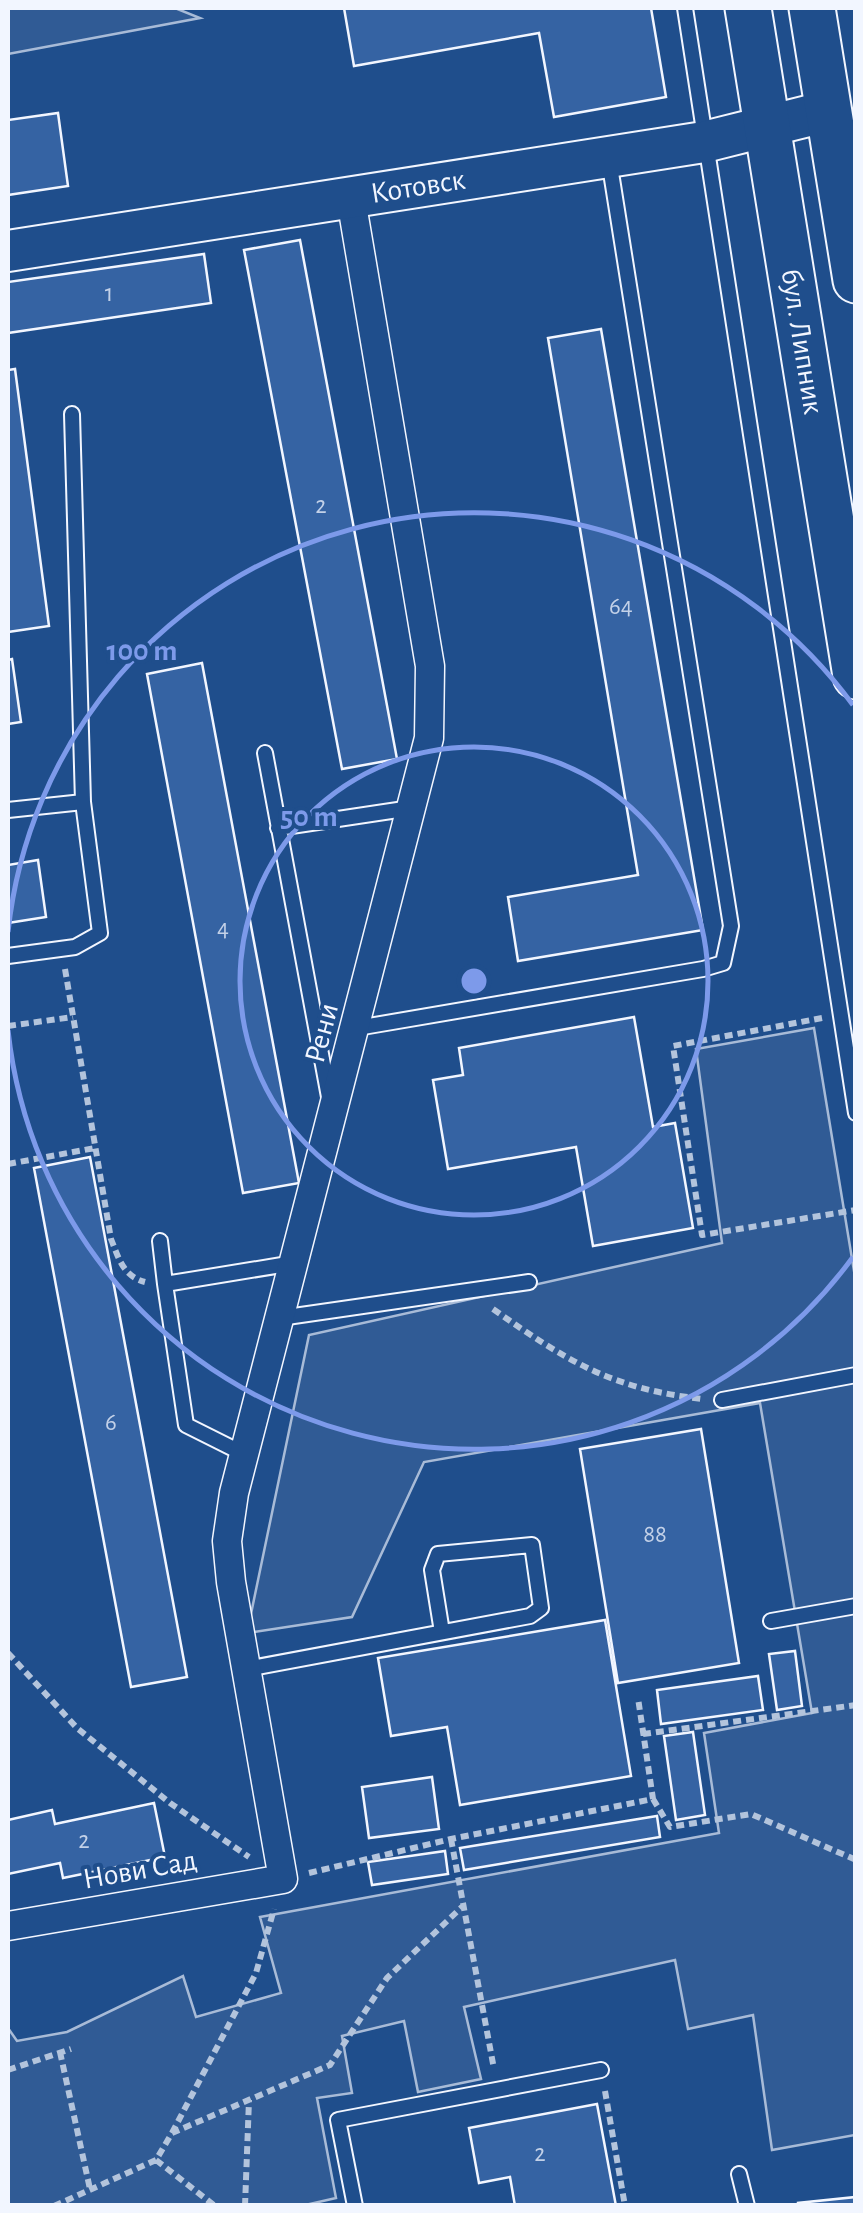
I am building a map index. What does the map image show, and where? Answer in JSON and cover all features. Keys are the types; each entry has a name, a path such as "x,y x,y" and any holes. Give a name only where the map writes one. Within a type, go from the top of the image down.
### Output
{"main road":[{"name":"бул. Липник","path":"748,8 856,676"},
{"name":"бул. Липник","path":"812,8 856,280"}],"street":[{"name":"Котовск","path":"8,251 704,142 828,112"},
{"name":"Рени","path":"282,1879 227,1541 244,1454 357,1028 428,738 430,666 352,198"},
{"name":"Нови Сад","path":"8,1926 282,1879"}],"lane":[{"path":"685,8 856,1113"},
{"path":"357,1028 703,969 722,963 727,951 730,926 609,158"},
{"path":"8,956 90,942 100,933 82,802 72,414"},
{"path":"265,753 333,1119"},
{"path":"8,810 82,802"},
{"path":"278,828 411,808"},
{"path":"160,1241 186,1425 244,1454"},
{"path":"165,1284 295,1263"},
{"path":"280,1318 530,1282"},
{"path":"722,1400 856,1375"},
{"path":"246,1669 530,1616 541,1608 532,1545 438,1554 432,1570 442,1632"},
{"path":"770,1621 856,1606"},
{"path":"355,2206 338,2120 601,2070"},
{"path":"739,2174 747,2206"}],"path":[{"path":"61,948 111,1240 121,1266 131,1278 165,1284"},
{"path":"840,1014 673,1046 702,1235 856,1210"},
{"path":"8,1026 73,1017"},
{"path":"8,1164 95,1148"},
{"path":"468,1291 555,1353 616,1384 722,1400"},
{"path":"8,1653 77,1728 170,1802 282,1879 451,1839 653,1799"},
{"path":"638,1698 653,1799 670,1827 751,1814 856,1860"},
{"path":"644,1734 856,1705"},
{"path":"451,1839 498,2090"},
{"path":"54,2206 156,2160 256,1972 282,1879"},
{"path":"172,2133 330,2065 386,1978 464,1906"},
{"path":"8,2070 71,2049"},
{"path":"60,2052 90,2189"},
{"path":"601,2070 625,2206"},
{"path":"245,2206 249,2100"},
{"path":"156,2160 214,2206"}],"shaded area":[{"path":"8,8 175,8 200,18 8,54"},
{"path":"814,1028 856,1283 855,2135 772,2150 753,2015 688,2029 675,1960 464,2007 481,2079 418,2092 404,2021 342,2036 352,2093 317,2098 336,2198 301,2206 8,2205 8,2028 17,2041 67,2032 183,1976 196,2017 281,1993 260,1917 719,1833 704,1733 812,1713 760,1403 424,1462 352,1617 247,1633 309,1335 722,1243 696,1049"}],"building":[{"path":"344,8 651,8 666,97 554,117 539,33 354,66"},
{"path":"58,113 68,186 8,195 8,120"},
{"path":"300,240 397,759 342,769 244,250"},
{"path":"204,254 211,303 8,333 8,282"},
{"path":"601,329 703,930 518,961 508,897 638,875 548,338"},
{"path":"15,369 49,626 8,632 8,370"},
{"path":"12,659 21,722 8,724 8,660"},
{"path":"202,663 299,1183 243,1193 147,674"},
{"path":"38,860 46,917 8,923 8,865"},
{"path":"634,1017 653,1127 675,1123 693,1228 593,1246 576,1147 448,1169 433,1080 463,1075 459,1048"},
{"path":"90,1157 187,1677 131,1687 34,1168"},
{"path":"701,1429 739,1663 618,1683 580,1449"},
{"path":"605,1620 631,1776 460,1805 447,1727 391,1736 378,1658"},
{"path":"795,1651 802,1706 777,1710 769,1654"},
{"path":"758,1676 763,1710 661,1724 657,1690"},
{"path":"693,1732 705,1815 676,1820 664,1736"},
{"path":"432,1777 439,1829 369,1838 362,1787"},
{"path":"154,1803 165,1857 63,1878 60,1863 8,1874 8,1820 52,1810 55,1824"},
{"path":"657,1816 660,1837 464,1870 460,1848"},
{"path":"445,1851 448,1874 372,1885 368,1862"},
{"path":"597,2104 616,2206 515,2206 510,2177 479,2183 469,2128"},
{"path":"856,2197 856,2206 798,2206 798,2203"}]}
